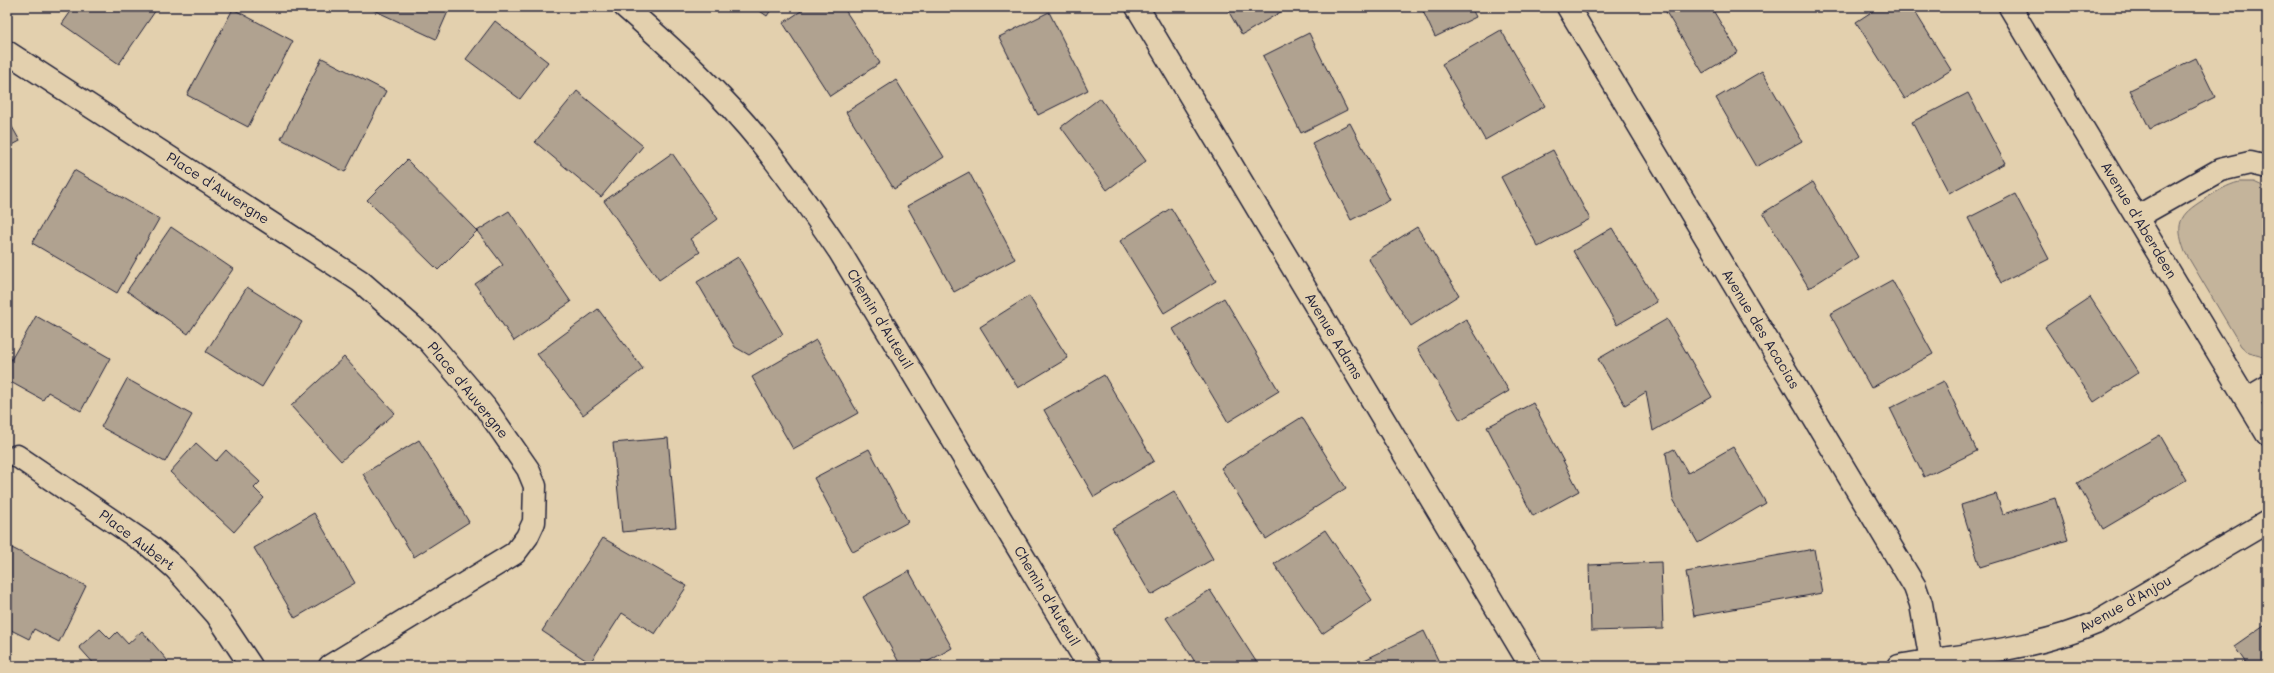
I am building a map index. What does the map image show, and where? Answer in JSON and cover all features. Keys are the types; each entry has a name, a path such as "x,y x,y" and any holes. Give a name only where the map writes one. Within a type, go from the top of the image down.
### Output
{"street":[{"name":"Chemin d'Auteuil","path":"625,7 686,63 736,114 762,143 811,209 848,266 1089,666"},
{"name":"Avenue Adams","path":"1137,7 1531,666"},
{"name":"Avenue des Acacias","path":"1568,7 1915,587 1921,604 1931,660"},
{"name":"Avenue d'Aberdeen","path":"2010,7 2138,217 2267,434"},
{"name":"Place d'Auvergne","path":"7,52 360,281 428,340 458,374 489,413 528,470 535,486 534,522 527,537 515,553 330,666"},
{"path":"2138,217 2220,170 2250,163 2267,167"},
{"path":"2247,399 2267,387"},
{"name":"Place Aubert","path":"10,458 151,547 175,568 217,615 251,666"},
{"name":"Avenue d'Anjou","path":"1899,666 2031,644 2076,632 2096,623 2267,522"}],"shaded area":[{"path":"2239,182 2254,182 2267,188 2267,358 2249,353 2241,346 2185,252 2181,241 2180,225 2182,218 2186,213 2223,188"}],"building":[{"path":"74,7 158,7 119,64 62,24"},
{"path":"367,7 450,7 436,39"},
{"path":"754,7 773,7 767,16"},
{"path":"807,7 843,7 880,63 830,96 783,23"},
{"path":"1226,7 1289,7 1242,35"},
{"path":"1421,7 1471,7 1476,17 1435,37"},
{"path":"1663,7 1711,7 1738,52 1703,73"},
{"path":"1879,7 1912,7 1951,70 1905,99 1856,22"},
{"path":"233,9 293,41 248,127 187,95"},
{"path":"1049,12 1088,90 1038,115 999,37"},
{"path":"495,21 548,62 520,99 466,59"},
{"path":"1501,30 1545,106 1485,140 1442,64"},
{"path":"1309,33 1347,110 1301,133 1263,56"},
{"path":"322,58 386,91 345,172 281,139"},
{"path":"2196,58 2215,97 2150,129 2130,90"},
{"path":"1762,71 1802,141 1756,167 1716,98"},
{"path":"896,80 944,157 894,189 846,112"},
{"path":"577,91 643,146 601,197 535,142"},
{"path":"1968,93 2005,163 1949,193 1912,122"},
{"path":"1100,98 1146,161 1107,190 1061,127"},
{"path":"7,118 20,141 7,148"},
{"path":"1350,123 1390,200 1351,220 1312,143"},
{"path":"1553,150 1590,219 1538,247 1501,177"},
{"path":"672,153 718,219 690,239 700,252 659,280 604,201"},
{"path":"407,160 477,231 438,270 367,200"},
{"path":"74,170 159,219 117,293 32,243"},
{"path":"969,172 1015,259 954,292 907,206"},
{"path":"1813,182 1858,257 1809,288 1763,213"},
{"path":"2015,194 2049,259 2001,283 1968,218"},
{"path":"1171,208 1216,281 1164,313 1120,241"},
{"path":"509,211 571,302 514,341 475,284 503,265 477,231"},
{"path":"171,227 233,269 188,334 127,291"},
{"path":"1417,227 1459,295 1411,326 1368,258"},
{"path":"1612,228 1657,302 1617,325 1573,251"},
{"path":"738,257 783,334 749,355 735,347 697,282"},
{"path":"1892,280 1933,354 1871,388 1830,314"},
{"path":"247,287 302,322 262,387 206,352"},
{"path":"1029,296 1068,358 1018,388 980,327"},
{"path":"2090,297 2139,372 2094,402 2045,327"},
{"path":"1224,298 1279,391 1228,422 1173,329"},
{"path":"598,309 643,369 583,415 537,354"},
{"path":"36,316 110,358 81,411 48,392 43,400 7,380 7,367"},
{"path":"1466,319 1509,391 1460,420 1417,348"},
{"path":"1667,319 1712,397 1653,431 1646,392 1625,405 1598,359"},
{"path":"816,340 858,413 793,449 752,377"},
{"path":"344,357 395,413 341,461 291,406"},
{"path":"1104,375 1154,461 1094,497 1044,410"},
{"path":"127,379 192,415 165,462 101,427"},
{"path":"1944,381 1977,451 1924,477 1890,408"},
{"path":"1533,403 1579,491 1533,516 1487,427"},
{"path":"1302,417 1346,488 1266,539 1221,468"},
{"path":"2160,435 2186,480 2103,529 2077,483"},
{"path":"668,438 676,527 622,532 613,443"},
{"path":"419,440 469,522 414,557 363,474"},
{"path":"196,443 216,461 226,450 260,482 254,488 264,498 234,532 170,472"},
{"path":"1733,447 1766,503 1698,543 1673,499 1666,453 1674,449 1688,473"},
{"path":"869,449 908,522 853,552 814,478"},
{"path":"1174,491 1213,559 1151,595 1112,528"},
{"path":"1996,494 2003,514 2055,498 2068,540 1980,567 1961,505"},
{"path":"314,513 355,583 295,618 254,548"},
{"path":"1325,530 1372,600 1322,634 1274,564"},
{"path":"603,538 687,586 655,634 622,613 590,663 542,631"},
{"path":"12,548 86,586 59,642 34,629 29,639 7,628 7,557"},
{"path":"1814,549 1822,593 1694,616 1686,572"},
{"path":"1661,562 1663,629 1591,631 1589,565"},
{"path":"909,571 952,648 920,666 901,666 863,597"},
{"path":"1210,590 1259,666 1197,666 1166,618"},
{"path":"2267,623 2267,666 2248,666 2234,646"},
{"path":"100,629 110,639 117,632 128,644 142,631 168,661 162,666 96,666 79,647"},
{"path":"1424,631 1441,666 1352,666"}]}
